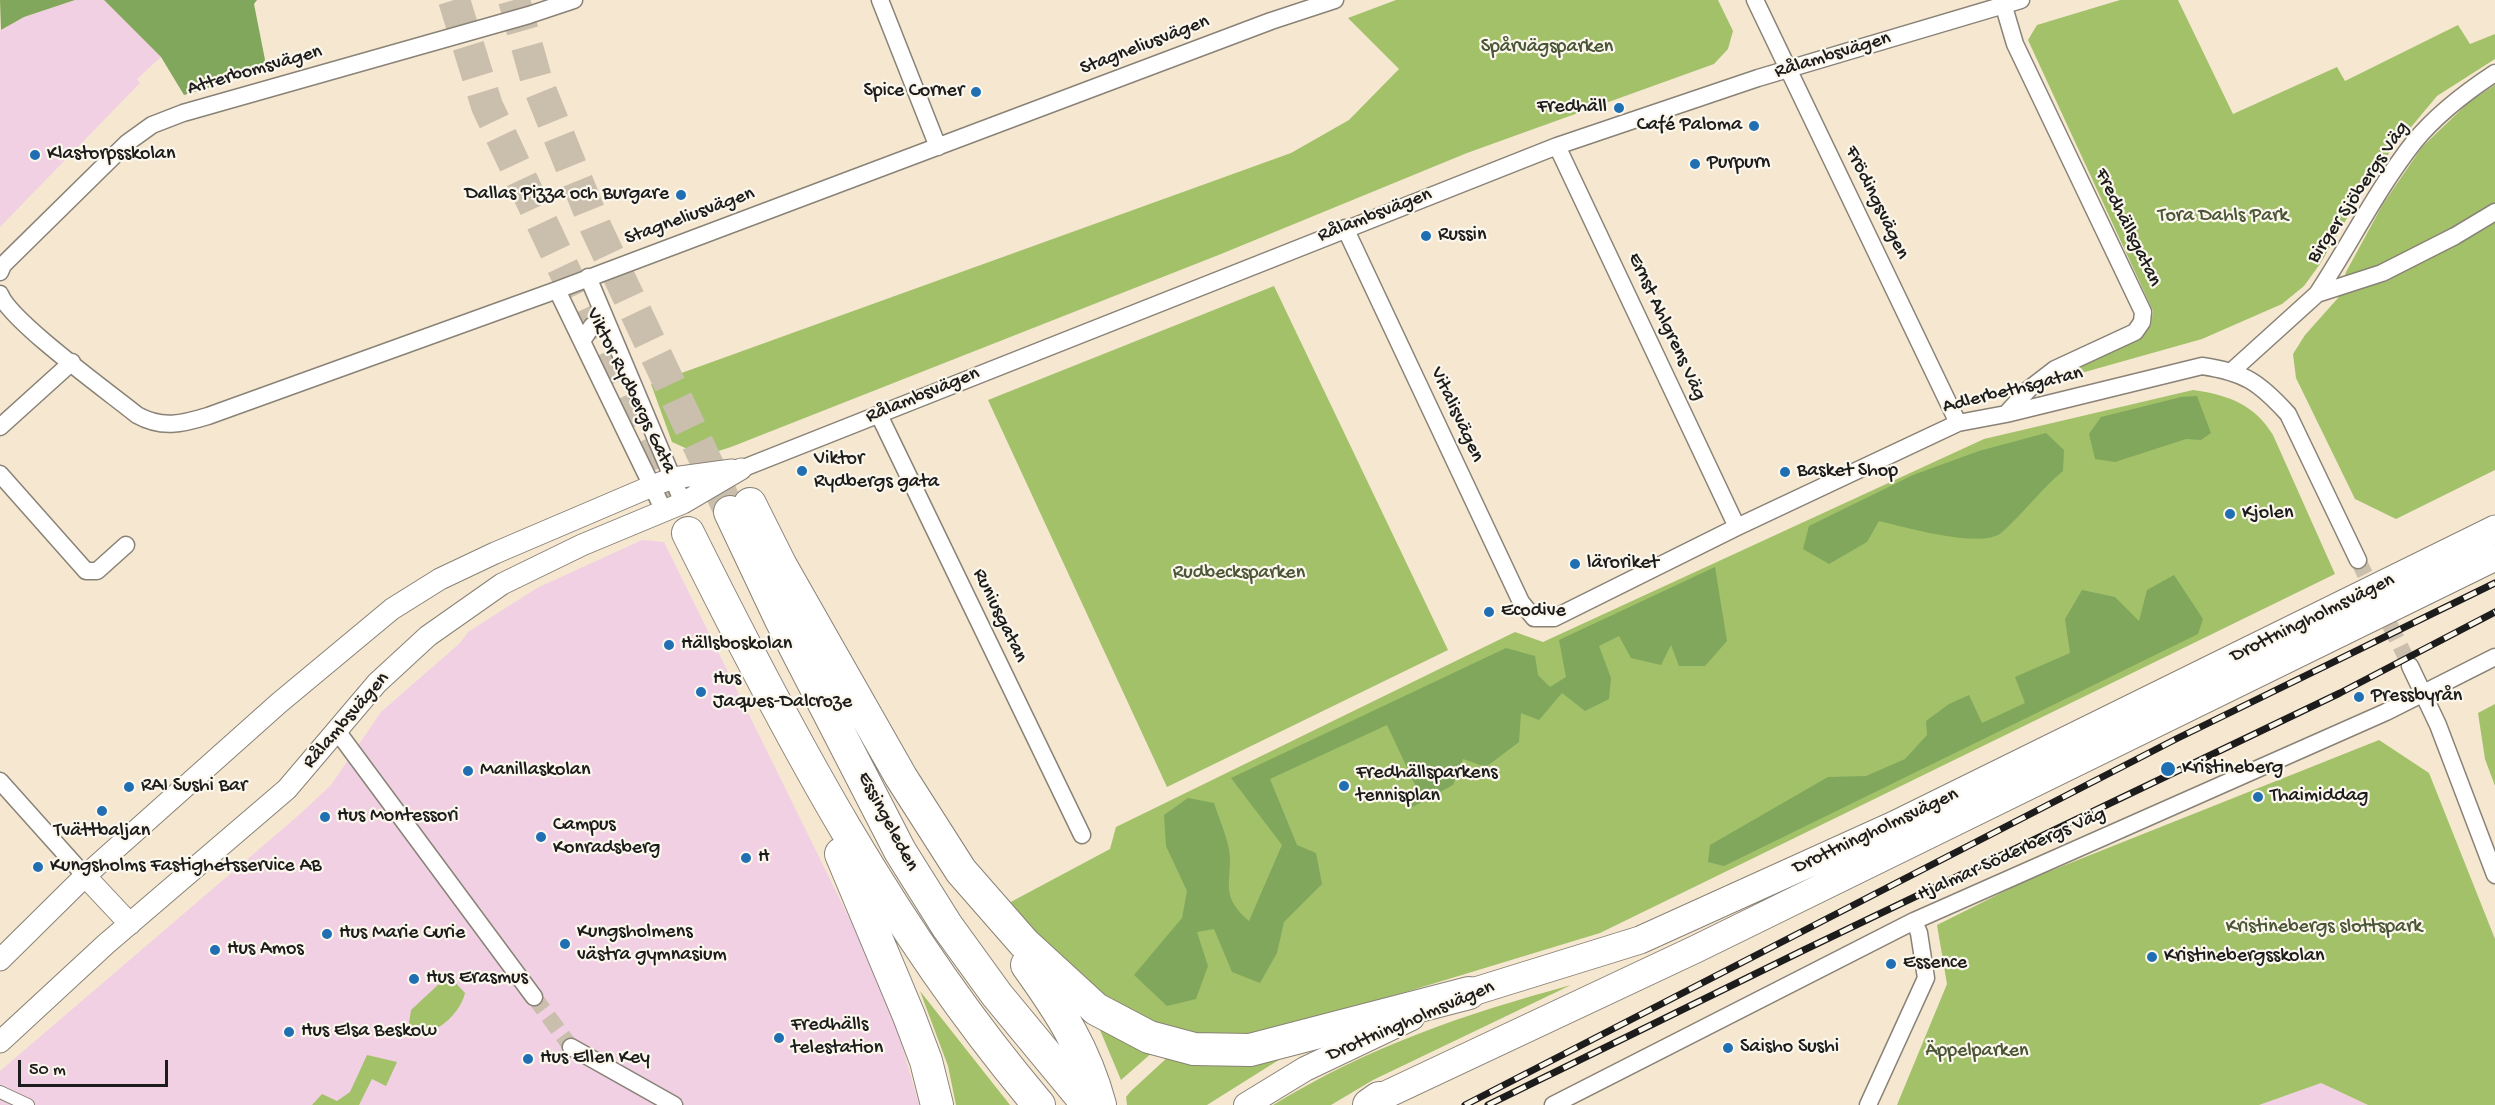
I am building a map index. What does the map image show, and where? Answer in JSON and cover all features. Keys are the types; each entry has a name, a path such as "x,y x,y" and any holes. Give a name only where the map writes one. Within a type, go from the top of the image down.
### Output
{"highway":[{"name":"Essingeleden","path":"961,871 901,777 782,566 740,508 781,620 900,851 947,926 997,996 1054,1066 1093,1096"},
{"name":"Essingeleden","path":"678,515 788,726 868,870 918,947 1033,1097"},
{"path":"788,726 909,1016 926,1061 937,1105"},
{"path":"961,871 1024,943 1081,996 1104,1014 1149,1037 1194,1049 1241,1051 1271,1046 1374,1016 1469,993"},
{"path":"961,871 1064,1017 1080,1047 1093,1096"}],"main road":[{"name":"Drottningholmsvägen","path":"1246,1105 1305,1069 1469,993 1651,936 1894,825 2495,529"},
{"name":"Drottningholmsvägen","path":"1370,1103 1696,949 2495,557"}],"street":[{"name":"Atterbomsvägen","path":"0,272 3,265 127,143 152,125 183,113 530,15 574,0"},
{"path":"880,0 938,147"},
{"name":"Stagneliusvägen","path":"72,362 137,415 151,423 179,424 208,416 557,290 1271,21 1335,0"},
{"name":"Frödingsvägen","path":"1755,0 1958,423"},
{"name":"Rålambsvägen","path":"0,960 86,876 279,703 392,609 440,579 503,549 673,478 741,469 1557,146 1788,69 2003,2 2021,0"},
{"name":"Fredhällsgatan","path":"2003,2 2015,44 2143,312 2142,322 2135,332 2055,369 2029,389 2006,414"},
{"name":"Birger Sjöbergs Väg","path":"2317,294 2373,202 2415,141 2448,108 2495,73"},
{"name":"Ernst Ahlgrens Väg","path":"1557,146 1737,526"},
{"path":"2358,560 2288,414 2270,394 2233,370 2317,294 2382,273 2455,237 2495,212"},
{"name":"Vitalisvägen","path":"1345,228 1521,602 1534,618"},
{"name":"Viktor Rydbergs Gata","path":"588,277 673,478 678,515"},
{"name":"Viktor Rydbergs Gata","path":"557,290 652,486 678,515"},
{"path":"0,294 27,326 72,362 0,428"},
{"path":"582,341 592,326 601,325 610,328"},
{"name":"Adlerbethsgatan","path":"1534,618 1554,618 1737,526 1958,423 2006,414 2202,366 2233,370"},
{"name":"Runiusgatan","path":"879,415 1082,835"},
{"name":"Rålambsvägen","path":"0,1042 130,924 287,789 377,683 464,609 502,584 582,545 678,515 741,469"},
{"path":"0,474 86,571 97,571 126,545"},
{"name":"Hjalmar Söderbergs Väg","path":"1553,1105 1914,921 2386,712 2495,657"},
{"path":"2410,666 2438,725 2495,875"},
{"path":"337,731 534,997"},
{"path":"0,781 130,924"},
{"path":"1868,1105 1926,978 1919,933 1914,921"},
{"path":"570,1047 674,1105"},
{"path":"0,1092 28,1105"}],"shaded area":[{"name":"Klastorpsskolan","path":"75,0 104,0 161,57 137,79 140,83 0,227 0,31 24,17"},
{"name":"Campus Konradsberg","path":"642,540 664,542 854,928 896,1024 919,1105 0,1105 0,1071 331,785 381,712 460,643 468,632 537,588"},
{"path":"2321,1083 2368,1105 2259,1105"}],"green space":[{"path":"0,0 75,0 24,17 1,30"},
{"path":"104,0 257,0 254,4 267,70 184,95 161,57"},
{"name":"Spårvägsparken","path":"1396,0 1718,0 1733,31 1728,49 1714,64 1467,153 1221,254 731,447 703,456 672,442 651,384 1291,153 1349,120 1399,69 1348,18"},
{"name":"Tora Dahls Park","path":"2120,0 2178,0 2233,114 2337,67 2345,81 2458,25 2470,44 2495,34 2495,59 2437,96 2376,169 2320,264 2304,286 2282,304 2202,339 2060,379 2061,374 2140,337 2151,325 2153,311 2028,40 2037,25"},
{"path":"2495,85 2495,470 2396,519 2355,499 2296,378 2293,354 2305,335 2338,298 2346,272 2383,204 2422,147 2469,102"},
{"name":"Rudbecksparken","path":"1274,286 1448,650 1167,787 988,400"},
{"path":"2193,390 2229,398 2249,408 2266,424 2335,574 1600,933 1340,1012 1240,1038 1201,1038 1166,1029 1094,994 1007,904 1110,849 1116,827 1515,632 1543,642 1984,439"},
{"path":"2197,396 2211,433 2201,440 2186,439 2115,462 2095,459 2089,434 2101,417 2181,397"},
{"path":"2046,433 2064,450 2063,471 2001,533 1977,539 1960,538 1879,521 1867,542 1829,564 1803,549 1809,526 1913,475 1979,451"},
{"path":"1715,567 1727,641 1705,666 1679,666 1671,645 1661,665 1631,658 1619,636 1599,646 1611,678 1609,699 1585,711 1562,693 1539,720 1521,713 1519,742 1486,767 1463,759 1453,785 1409,809 1417,789 1387,725 1270,779 1297,845 1316,853 1322,884 1284,922 1277,953 1260,983 1232,972 1214,929 1197,932 1208,966 1196,999 1167,1006 1134,975 1182,918 1187,891 1166,846 1164,815 1188,798 1214,803 1229,850 1229,892 1240,913 1249,921 1282,845 1231,778 1506,648 1535,656 1538,675 1550,687 1566,677 1559,640"},
{"path":"2174,575 2203,619 2198,634 1724,866 1708,862 1710,845 1828,777 1866,776 1905,759 1927,735 1926,721 1949,704 1969,695 1982,723 2025,703 2015,677 2070,653 2065,619 2082,590 2115,597 2139,621 2147,590"},
{"path":"2495,704 2495,786 2485,759 2478,713"},
{"name":"Kristinebergs slottspark","path":"2379,740 2429,773 2495,939 2495,1105 2368,1105 2321,1083 2259,1105 1897,1105 1947,984 1937,925 2025,881"},
{"path":"452,979 465,993 459,1007 442,1025 421,1034 409,1023 411,1010 440,983"},
{"path":"1571,985 1373,1080 1331,1105 1273,1105 1345,1066 1417,1034 1492,1008"},
{"path":"920,991 1010,1105 956,1105 948,1066"},
{"path":"1097,1023 1154,1051 1121,1080"},
{"path":"367,1055 397,1062 386,1086 372,1079 359,1105 312,1105 322,1094 337,1101 350,1092"},
{"path":"1169,1056 1285,1056 1207,1105 1127,1105 1126,1097 1131,1091"}],"tunnel":[{"path":"454,0 487,106 688,533"},
{"path":"514,0 537,82 596,228 730,512"},
{"path":"2358,560 2410,666"},
{"path":"534,997 571,1047"}],"railway":[{"path":"1465,1105 2176,739 2495,583"},
{"path":"1488,1105 1804,950 2340,693 2495,612"}],"place":[{"name":"Spice Corner","path":"976,92"},
{"name":"Fredhäll","path":"1619,108"},
{"name":"Café Paloma","path":"1754,126"},
{"name":"Klastorpsskolan","path":"35,155"},
{"name":"Purpurn","path":"1695,164"},
{"name":"Dallas Pizza och Burgare","path":"681,195"},
{"name":"Russin","path":"1426,236"},
{"name":"Viktor Rydbergs gata","path":"802,471"},
{"name":"Basket Shop","path":"1785,472"},
{"name":"Kjolen","path":"2230,514"},
{"name":"läroriket","path":"1575,564"},
{"name":"Ecodive","path":"1489,612"},
{"name":"Hällsboskolan","path":"669,645"},
{"name":"Hus Jaques-Dalcroze","path":"701,692"},
{"name":"Pressbyrån","path":"2359,697"},
{"name":"Kristineberg","path":"2168,769"},
{"name":"Manillaskolan","path":"468,771"},
{"name":"Fredhällsparkens tennisplan","path":"1344,786"},
{"name":"RAI Sushi Bar","path":"129,787"},
{"name":"Thaimiddag","path":"2258,797"},
{"name":"Tvättbaljan","path":"102,811"},
{"name":"Hus Montessori","path":"325,817"},
{"name":"Campus Konradsberg","path":"541,837"},
{"name":"H","path":"746,858"},
{"name":"Kungsholms Fastighetsservice AB","path":"38,867"},
{"name":"Hus Marie Curie","path":"327,934"},
{"name":"Kungsholmens västra gymnasium","path":"565,944"},
{"name":"Hus Amos","path":"215,950"},
{"name":"Kristinebergsskolan","path":"2152,957"},
{"name":"Essence","path":"1891,964"},
{"name":"Hus Erasmus","path":"414,979"},
{"name":"Hus Elsa Beskow","path":"289,1032"},
{"name":"Fredhälls telestation","path":"779,1038"},
{"name":"Saisho Sushi","path":"1728,1048"},
{"name":"Hus Ellen Key","path":"528,1059"}],"park label":[{"name":"Äppelparken","path":"1977,1052"}]}
